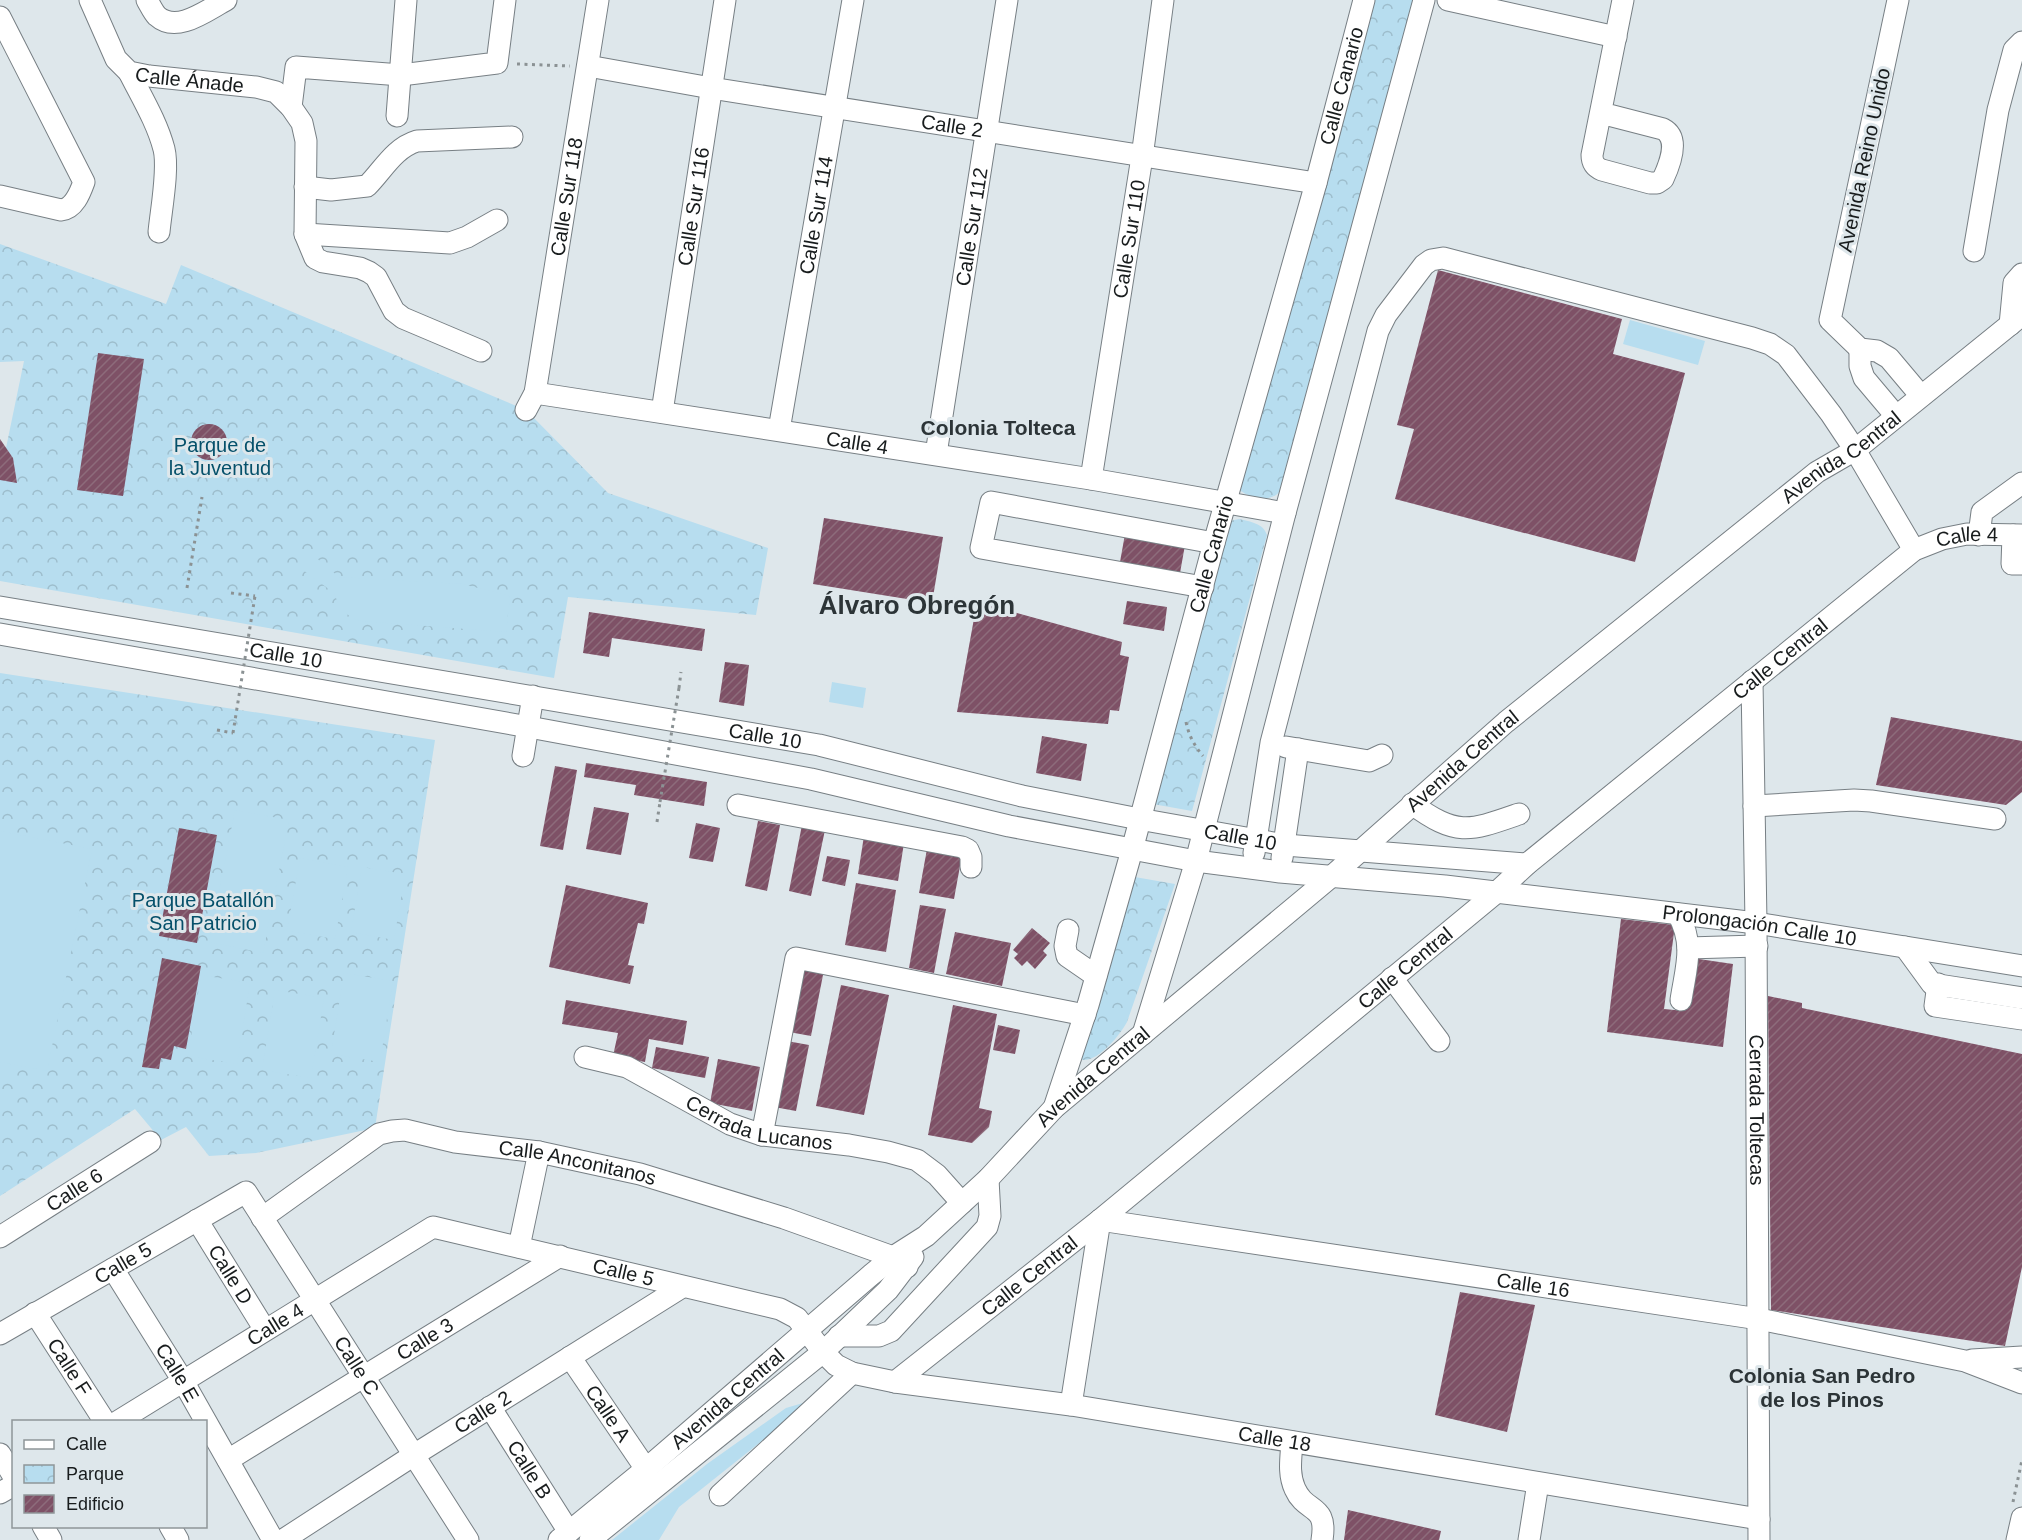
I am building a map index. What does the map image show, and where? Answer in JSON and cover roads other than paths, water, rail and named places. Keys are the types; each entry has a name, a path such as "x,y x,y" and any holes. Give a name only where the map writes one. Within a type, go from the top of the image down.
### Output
{"street":[{"name":"Calle Ánade","path":"90,0 116,59 129,72 256,87 276,92 291,107"},
{"path":"147,0 155,15 167,22 184,22 226,0"},
{"path":"397,116 406,0"},
{"path":"481,351 403,318 394,311 376,277 360,268 323,262 315,258 305,234 306,141 302,123 291,107 296,67 401,75 497,63 505,0"},
{"name":"Calle Sur 118","path":"531,402 581,66 598,0"},
{"name":"Calle Sur 116","path":"662,412 725,0"},
{"name":"Calle Sur 114","path":"779,430 853,0"},
{"name":"Calle Sur 112","path":"936,454 1007,0"},
{"name":"Calle Sur 110","path":"1090,478 1142,157 1163,0"},
{"name":"Calle Canario","path":"1054,1108 1085,1016 1132,850 1214,543 1316,183 1364,0"},
{"path":"1143,1034 1196,861 1285,513 1424,0"},
{"path":"1448,0 1616,37"},
{"path":"1601,114 1623,0"},
{"name":"Avenida Reino Unido","path":"1860,350 1830,320 1898,0"},
{"path":"0,17 84,182 72,206 68,209 61,210 0,196"},
{"path":"1974,251 1998,110 2014,50 2022,42"},
{"name":"Calle 2","path":"581,66 1316,183"},
{"path":"129,72 165,151 159,232"},
{"path":"305,187 331,190 367,186 398,149 417,141 512,137"},
{"path":"305,234 450,243 467,237 497,220"},
{"path":"1251,869 1271,743 1378,331 1386,315 1424,265 1431,260 1443,258 1770,344 1786,355 1844,432 1914,550"},
{"path":"2016,320 2014,283 2022,274"},
{"name":"Avenida Central","path":"564,1536 808,1331 900,1262 988,1179 1054,1108 1332,876 1506,722 1817,472 1855,450 2016,320"},
{"path":"1896,416 1864,378 1860,366 1860,350 1877,351 1889,358 1921,396"},
{"name":"Calle 4","path":"531,402 662,412 1090,478 1285,513"},
{"path":"1979,535 1982,512 2022,483"},
{"path":"1203,587 981,548 991,502 1214,543"},
{"name":"Calle 4","path":"1914,550 1942,539 1967,534 2017,535"},
{"path":"2017,535 2012,564 2022,564"},
{"name":"Calle Central","path":"895,1382 1100,1220 1497,892 1527,864 1914,550"},
{"name":"Calle 10","path":"0,607 819,745 1022,796 1285,845 1527,864"},
{"name":"Calle 10","path":"0,634 811,779 1010,826 1132,850 1251,869 1497,892"},
{"name":"Cerrada Toltecas","path":"1752,681 1757,946 1758,1530"},
{"path":"523,756 533,696"},
{"path":"1271,743 1369,760 1382,755"},
{"path":"1280,872 1298,749"},
{"path":"1754,806 1854,800 1995,819"},
{"path":"1412,804 1452,828 1480,828 1519,814"},
{"path":"738,805 962,847 968,850 971,867"},
{"path":"1445,886 1455,895 1460,904 1455,927"},
{"name":"Prolongación Calle 10","path":"1497,892 1756,923 2022,966"},
{"path":"1678,914 1685,926 1688,948 1681,1000"},
{"path":"1068,930 1064,952 1096,976"},
{"path":"1688,948 1757,946"},
{"path":"1905,947 1932,984 2022,998"},
{"path":"762,1134 796,958 1085,1016"},
{"path":"1392,978 1439,1041"},
{"path":"1938,984 1935,1006 2022,1019"},
{"name":"Cerrada Lucanos","path":"585,1057 627,1067 730,1124 762,1134 888,1152 917,1160 938,1175 962,1203"},
{"name":"Calle Anconitanos","path":"262,1218 379,1134 405,1130 455,1142 539,1152 640,1174 784,1218 900,1262"},
{"name":"Calle 6","path":"0,1237 150,1142"},
{"path":"519,1247 539,1152"},
{"path":"839,1336 879,1336 891,1331 987,1227 990,1216 988,1179"},
{"name":"Calle C","path":"246,1192 468,1540"},
{"name":"Calle 5","path":"0,1334 246,1192"},
{"name":"Calle D","path":"197,1220 265,1330"},
{"path":"1071,1405 1100,1220"},
{"name":"Calle 16","path":"1100,1220 1759,1318 1965,1361 2022,1383"},
{"name":"Calle 4","path":"120,1420 433,1227"},
{"name":"Calle 5","path":"433,1227 780,1309 797,1318 808,1331"},
{"name":"Calle 3","path":"228,1460 560,1256"},
{"name":"Avenida Central","path":"590,1540 823,1352 888,1290 900,1262"},
{"name":"Calle E","path":"113,1269 205,1420"},
{"name":"Calle 2","path":"283,1540 682,1287"},
{"name":"Calle F","path":"35,1313 104,1420"},
{"name":"Calle 18","path":"808,1331 836,1365 852,1373 895,1382 1071,1405 1538,1483 1758,1530"},
{"name":"Calle A","path":"570,1357 646,1469"},
{"name":"Calle 16","path":"1965,1361 2022,1357"},
{"path":"720,1495 852,1373"},
{"name":"Calle B","path":"490,1407 564,1536"},
{"name":"Calle E","path":"207,1423 273,1540"},
{"path":"1292,1442 1290,1474 1296,1491 1322,1517 1324,1529 1322,1540"},
{"path":"0,1454 12,1474"},
{"path":"1529,1540 1538,1483"},
{"path":"2018,1540 2022,1518"}],"district":[{"name":"Colonia Tolteca","path":"998,427"},
{"name":"Álvaro Obregón","path":"917,605"},
{"name":"Colonia San Pedro de los Pinos","path":"1822,1387"}],"park label":[{"name":"Parque de la Juventud","path":"220,456"},
{"name":"Parque Batallón San Patricio","path":"203,912"}]}
